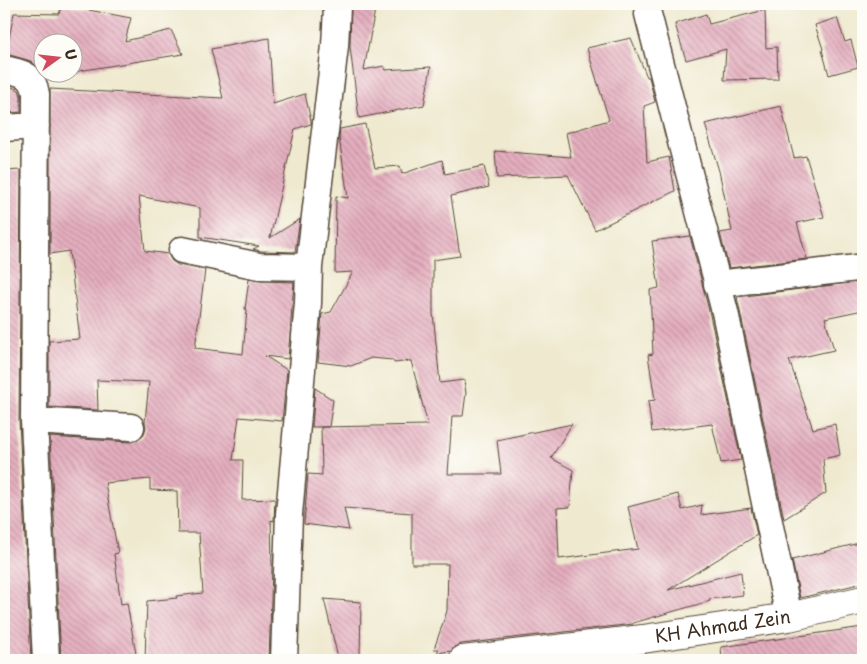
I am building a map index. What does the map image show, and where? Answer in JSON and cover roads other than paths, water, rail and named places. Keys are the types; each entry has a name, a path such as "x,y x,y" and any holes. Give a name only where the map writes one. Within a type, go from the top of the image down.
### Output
{"street":[{"path":"284,660 289,514 308,303 309,267 335,46 336,4"},
{"path":"648,14 725,312 789,617"},
{"path":"4,69 22,73 30,77 35,84 34,421 46,660"},
{"path":"4,128 36,126"},
{"path":"182,250 259,266 309,267"},
{"path":"717,284 857,268"},
{"path":"34,421 131,428"},
{"name":"KH Ahmad Zein","path":"463,660 643,639 789,617 863,600"}]}
